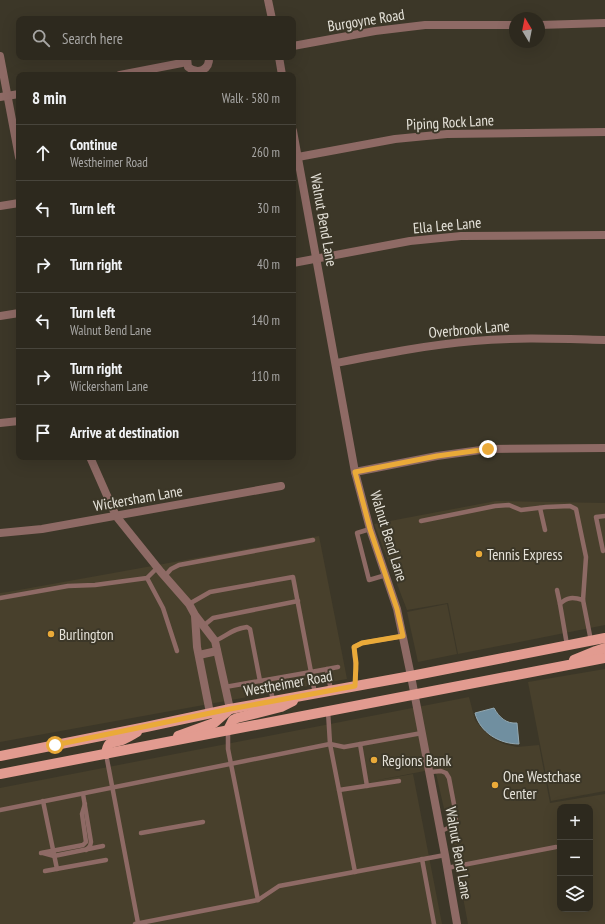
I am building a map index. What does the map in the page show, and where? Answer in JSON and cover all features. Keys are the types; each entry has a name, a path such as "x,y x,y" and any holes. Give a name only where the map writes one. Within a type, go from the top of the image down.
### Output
{"main road":[{"name":"Westheimer Road","path":"0,756 230,709 411,676 605,638"},
{"path":"555,668 605,648"},
{"path":"0,774 605,658"},
{"path":"228,730 233,720 237,718 281,707 302,696"},
{"path":"152,746 202,726 214,723 230,709"},
{"path":"106,754 107,746 110,743 122,740 146,727"}],"street":[{"path":"268,0 271,16"},
{"path":"545,26 605,23"},
{"name":"Burgoyne Road","path":"296,45 375,31 425,25 509,25"},
{"path":"0,56 4,96 16,146"},
{"path":"133,72 187,60 192,70 200,71 207,66 209,60"},
{"path":"280,60 282,72"},
{"path":"4,96 16,94"},
{"name":"Piping Rock Lane","path":"298,156 396,139 447,134 605,132"},
{"name":"Walnut Bend Lane","path":"296,146 355,472 370,529 397,609 430,772 457,924"},
{"path":"0,206 16,203"},
{"name":"Ella Lee Lane","path":"296,262 410,241 461,236 605,235"},
{"path":"0,316 16,313"},
{"name":"Overbrook Lane","path":"336,363 428,346 476,341 521,339 605,340"},
{"path":"0,424 16,421"},
{"path":"355,472 437,456 488,449 605,448"},
{"path":"91,460 116,516 164,576 189,604 195,615 215,641 230,709"},
{"name":"Wickersham Lane","path":"0,533 42,529 281,486"},
{"path":"195,615 197,647 210,713"},
{"path":"199,655 217,651"}],"lane":[{"path":"421,521 494,506 510,505 521,510 570,506 576,509 586,557 583,600 591,641"},
{"path":"540,508 545,530"},
{"path":"603,551 596,517 605,516"},
{"path":"370,529 357,533 369,580 386,575"},
{"path":"164,576 171,569 179,566 313,540"},
{"path":"0,598 68,586 94,585 147,578 158,568"},
{"path":"189,604 210,592 293,577 315,694"},
{"path":"147,578 162,608 177,651"},
{"path":"557,590 568,645"},
{"path":"560,604 565,600 575,597 583,600"},
{"path":"203,626 213,618 298,601"},
{"path":"215,641 225,636 232,630 247,627 250,629 260,681"},
{"path":"355,686 356,663 354,647 362,643 403,636"},
{"path":"225,687 338,667"},
{"path":"327,669 331,691"},
{"path":"269,680 273,701"},
{"path":"328,711 330,744 355,872"},
{"path":"228,730 228,748 258,900"},
{"path":"0,810 330,744 344,747 422,733"},
{"path":"360,744 367,786"},
{"path":"106,754 137,924 258,900 279,886 445,855"},
{"path":"430,772 446,773 449,778 456,815 453,825 441,832"},
{"path":"339,790 400,780"},
{"path":"83,794 91,842 90,846 86,850"},
{"path":"44,801 57,869"},
{"path":"85,804 82,814 86,842 83,845 41,853 54,856 103,846"},
{"path":"141,834 203,822"},
{"path":"447,868 556,847"},
{"path":"422,859 434,924"},
{"path":"45,871 106,860"}],"shaded area":[{"path":"496,501 605,503 605,625 458,654 448,603 407,610 374,524"},
{"path":"319,536 347,679 0,742 0,593"},
{"path":"447,604 457,654 418,662 407,612"},
{"path":"605,669 605,791 551,801 528,682"},
{"path":"469,697 475,720 493,739 504,744 517,747 539,745 550,803 605,794 605,924 468,924 458,870 435,769 373,781 413,774 442,924 0,924 0,788"}],"water":[{"path":"494,708 506,721 517,723 519,744 505,742 498,739 486,732 481,726 475,713"}],"place":[{"name":"Tennis Express","path":"479,554"},
{"name":"Burlington","path":"51,634"},
{"name":"Regions Bank","path":"374,760"},
{"name":"One Westchase Center","path":"495,785"}],"route":[{"path":"55,745 230,709 355,686 356,663 354,647 357,644 403,636 397,609 370,529 355,472 437,456 488,449"}]}
